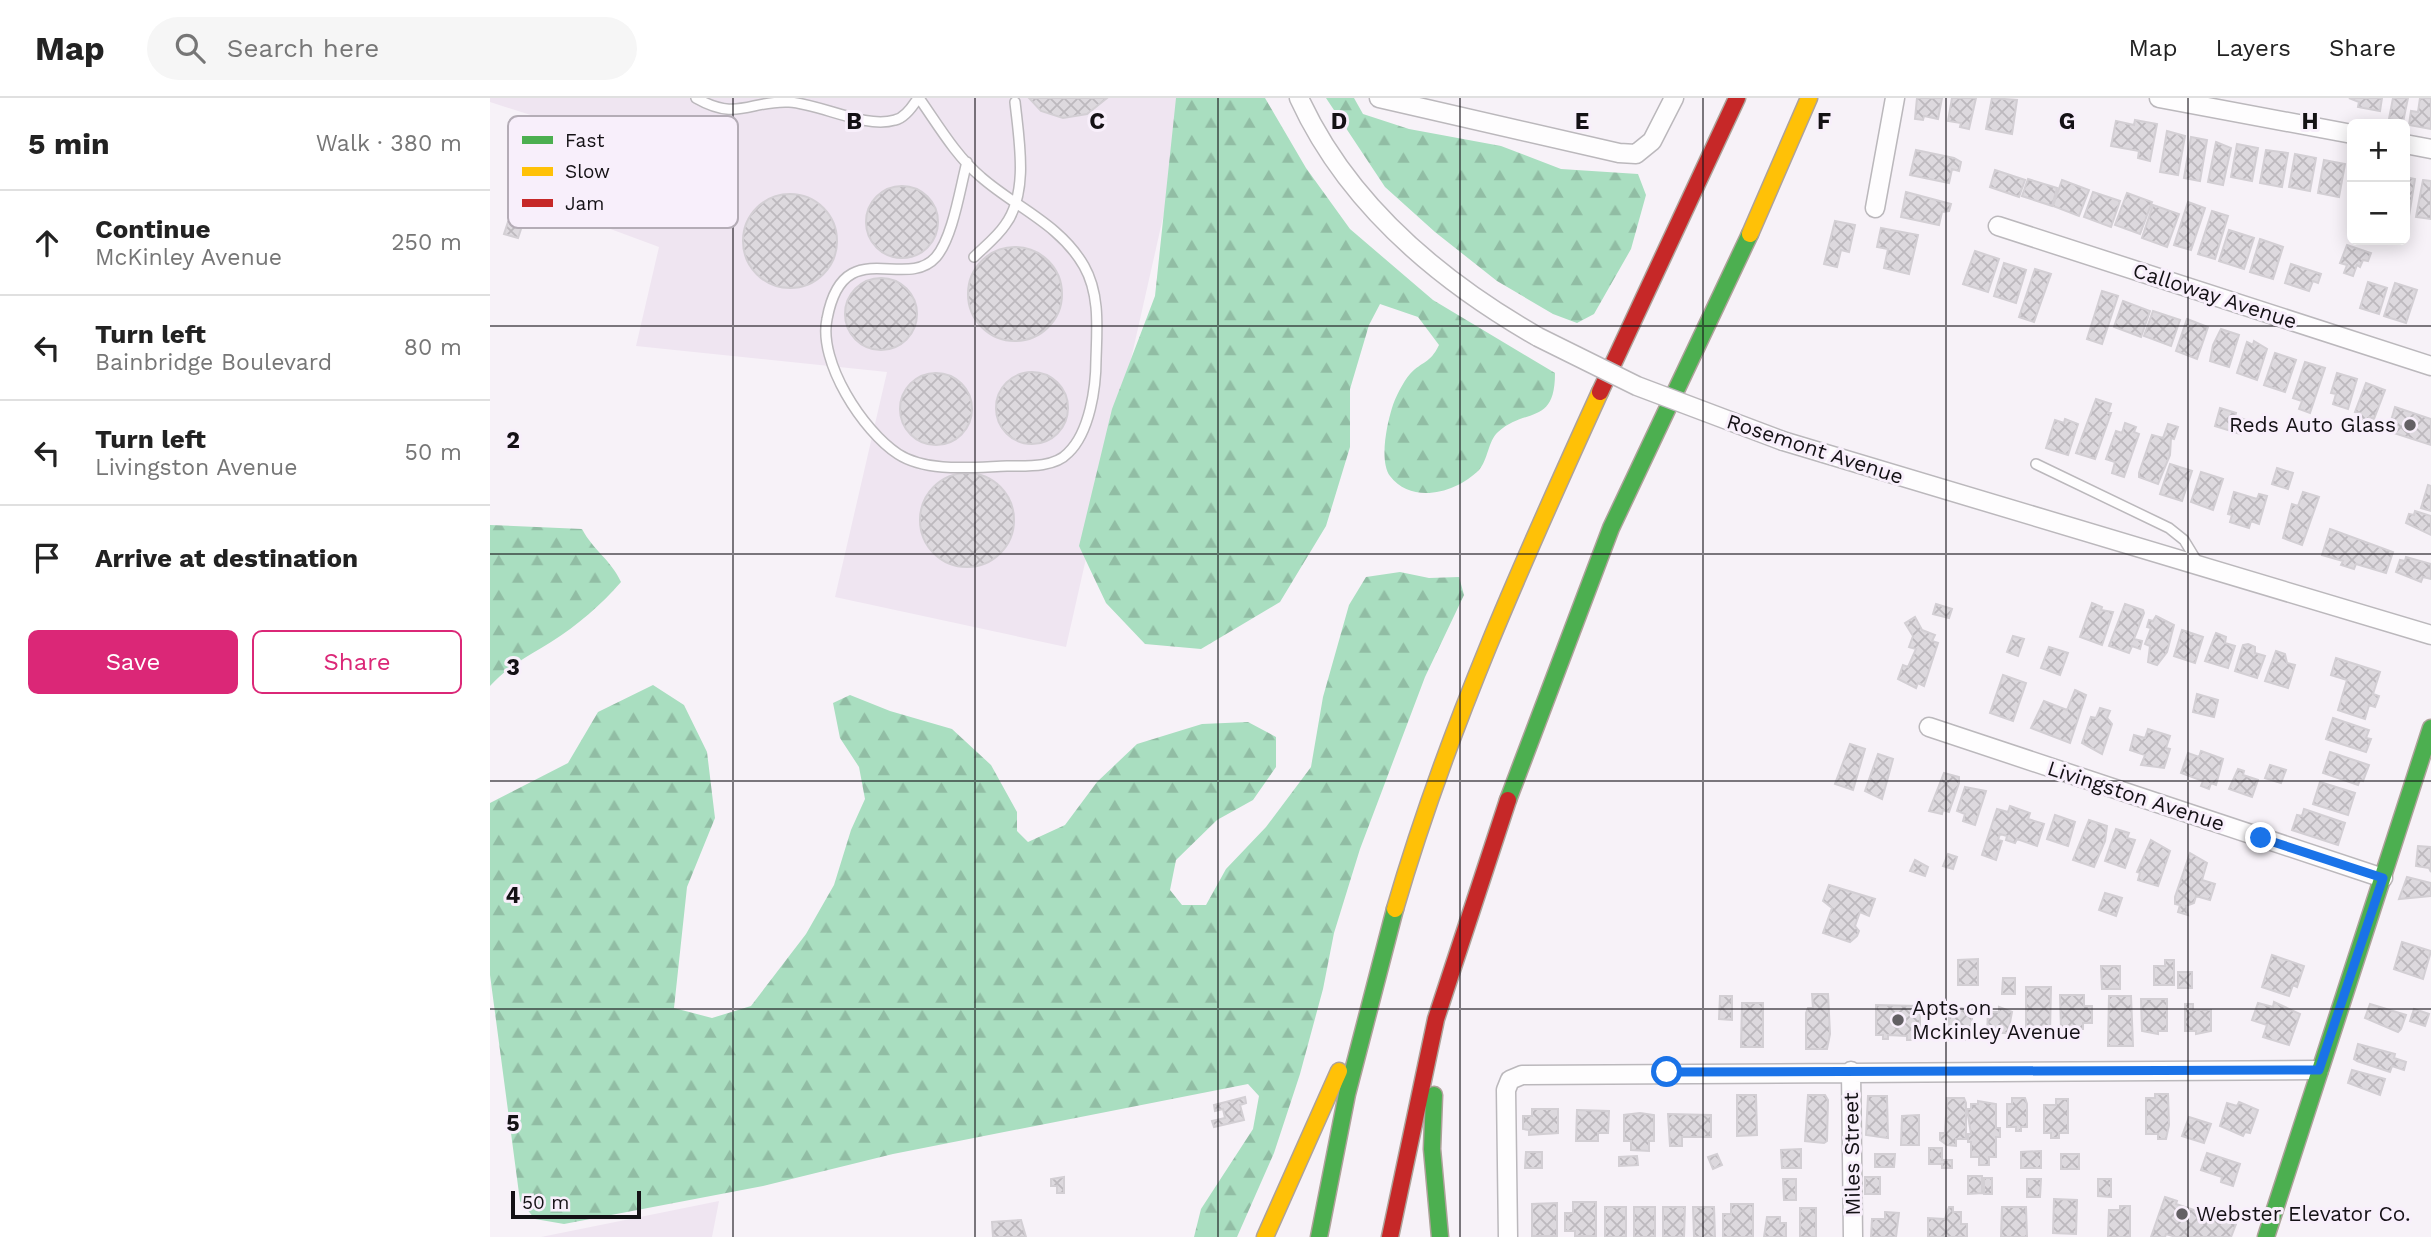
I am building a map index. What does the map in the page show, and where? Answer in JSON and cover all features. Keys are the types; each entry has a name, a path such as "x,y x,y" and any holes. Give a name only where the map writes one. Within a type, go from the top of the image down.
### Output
{"main road":[{"path":"1319,1237 1367,1009 1409,862 1475,677 1737,98"},
{"path":"1390,1237 1412,1126 1446,987 1525,748 1611,528 1733,272 1809,98"},
{"path":"2266,1237 2431,728"},
{"path":"1440,1237 1434,1195 1432,1116 1446,987"},
{"path":"1265,1237 1367,1009"}],"street":[{"name":"Rosemont Avenue","path":"1299,98 1328,149 1373,208 1400,236 1463,291 1538,337 1637,386 1783,441 2431,635"},
{"path":"1379,98 1619,153 1636,154 1652,141 1674,98"},
{"path":"1875,208 1895,98"},
{"path":"2160,98 2347,133"},
{"path":"2410,145 2431,149"},
{"name":"Calloway Avenue","path":"1998,226 2431,366"},
{"name":"Livingston Avenue","path":"1929,727 2383,878"},
{"path":"1508,1237 1505,1107 1510,1080 1536,1073 2319,1070"},
{"name":"Miles Street","path":"1851,1071 1853,1237"}],"lane":[{"path":"696,98 714,108 742,110 789,102 872,120 896,120 911,109 918,98 980,177 1064,238 1085,268 1097,307 1096,371 1085,425 1068,454 1040,466 927,464 899,454 867,422 838,382 830,354 826,322 835,292 848,276 867,268 920,268 934,259 944,246 967,162"},
{"path":"974,257 1005,226 1017,203 1020,141 1015,102"},
{"path":"2036,464 2169,528 2184,540 2199,564"}],"shaded area":[{"path":"490,98 1190,98 1066,647 835,597 887,372 636,346 659,247 608,228 738,228 738,116 534,116 490,102"},
{"path":"719,1201 712,1237 541,1237"}],"green space":[{"path":"1176,98 1265,98 1306,168 1350,229 1433,300 1555,373 1550,401 1537,413 1508,424 1498,432 1479,470 1447,490 1422,493 1410,491 1399,485 1387,469 1384,452 1388,423 1399,390 1410,374 1432,356 1439,345 1418,317 1380,304 1369,325 1350,389 1350,447 1326,526 1280,602 1201,649 1145,644 1106,603 1079,546 1112,409 1155,296"},
{"path":"1326,98 1354,98 1363,114 1409,129 1501,146 1561,169 1638,174 1646,195 1631,249 1594,314 1577,323 1553,314 1497,281 1435,232 1385,187"},
{"path":"490,525 582,529 621,582 580,622 512,667 490,686"},
{"path":"1400,572 1429,578 1459,577 1464,595 1425,677 1360,849 1334,933 1323,989 1300,1074 1274,1153 1237,1237 1194,1237 1201,1209 1253,1129 1259,1096 1248,1084 893,1154 763,1186 564,1224 535,1219 520,1201 490,975 490,803 568,763 598,712 653,685 684,705 707,752 715,818 687,887 674,1008 712,1018 751,1006 806,934 834,885 851,830 865,799 859,767 840,738 833,703 850,695 890,711 952,729 991,765 1017,812 1017,831 1028,842 1065,825 1097,782 1137,744 1202,724 1248,722 1276,737 1276,767 1253,800 1217,820 1176,860 1170,890 1182,905 1206,905 1226,869 1266,827 1311,767 1323,697 1349,605 1366,577"}],"building":[{"path":"1029,98 1107,98 1087,114 1063,118 1041,111"},
{"path":"1917,98 1942,98 1938,119 1924,116 1923,120 1915,119"},
{"path":"1952,98 1976,98 1969,129 1960,127 1961,123 1948,121"},
{"path":"1992,98 2017,100 2012,134 1986,129"},
{"path":"2349,98 2382,98 2380,111 2358,107 2359,102"},
{"path":"2393,98 2408,98 2404,119 2389,119"},
{"path":"2420,98 2431,98 2431,129 2410,125 2411,111 2418,112"},
{"path":"2135,120 2157,124 2150,161 2138,158 2139,151 2111,146 2116,121 2134,125"},
{"path":"2167,131 2185,136 2178,175 2160,172"},
{"path":"2191,137 2207,140 2200,181 2184,178"},
{"path":"2216,142 2231,148 2223,185 2208,182"},
{"path":"2237,144 2258,148 2252,181 2231,177"},
{"path":"1916,150 1954,158 1961,162 1959,171 1952,169 1949,183 1910,175"},
{"path":"2266,150 2288,153 2282,187 2260,183"},
{"path":"2295,154 2316,158 2310,191 2289,187"},
{"path":"2324,160 2345,164 2339,197 2318,193"},
{"path":"1995,170 2025,180 2019,197 1990,187"},
{"path":"2410,178 2415,179 2410,210"},
{"path":"2028,179 2057,188 2052,206 2022,196"},
{"path":"2062,180 2089,190 2079,216 2053,206"},
{"path":"2423,180 2431,181 2431,219 2416,217"},
{"path":"909,186 928,196 936,208 936,236 928,248 916,256 895,258 876,248 868,236 866,215 876,196 888,188"},
{"path":"1906,192 1951,204 1949,211 1942,212 1939,225 1901,217"},
{"path":"2093,192 2120,201 2111,227 2084,217"},
{"path":"2127,193 2152,202 2140,234 2115,225"},
{"path":"790,194 808,198 823,208 833,223 837,241 833,259 823,274 808,284 790,288 772,284 757,274 747,259 743,241 747,223 757,208 772,198"},
{"path":"2188,202 2205,208 2191,250 2174,245"},
{"path":"2153,205 2179,214 2167,247 2142,238"},
{"path":"2212,211 2228,216 2215,259 2198,254"},
{"path":"1835,221 1855,225 1849,252 1841,250 1837,267 1824,264"},
{"path":"508,222 508,228 521,228 518,238 504,234"},
{"path":"1881,228 1918,235 1909,274 1884,268 1888,249 1877,247"},
{"path":"2229,230 2254,238 2244,269 2219,261"},
{"path":"2260,239 2283,247 2273,279 2250,272"},
{"path":"2347,245 2371,253 2368,261 2363,260 2360,267 2357,265 2353,276 2344,273 2347,265 2340,263"},
{"path":"1006,247 1024,247 1049,260 1059,276 1062,294 1059,312 1049,328 1024,341 1006,341 981,328 968,303 968,285 981,260"},
{"path":"1975,251 1999,259 1988,292 1963,284"},
{"path":"2004,263 2026,270 2016,303 1994,296"},
{"path":"2291,264 2321,274 2318,283 2313,281 2309,291 2285,283"},
{"path":"2035,269 2051,274 2034,322 2019,317"},
{"path":"888,278 907,288 915,300 915,328 907,340 895,348 874,350 855,340 847,328 845,307 855,288 867,280"},
{"path":"2368,282 2387,288 2379,314 2360,308"},
{"path":"2395,283 2417,290 2406,323 2384,316"},
{"path":"2102,291 2118,296 2102,344 2087,339"},
{"path":"2123,301 2150,311 2141,337 2114,327"},
{"path":"2153,311 2180,320 2171,346 2144,336"},
{"path":"2187,319 2208,327 2197,359 2176,351"},
{"path":"2221,329 2239,335 2229,367 2210,361 2213,345"},
{"path":"2254,341 2267,349 2257,380 2237,373 2247,342 2253,345"},
{"path":"2275,353 2296,360 2285,392 2264,385"},
{"path":"2305,362 2325,368 2310,413 2299,409 2302,401 2293,398"},
{"path":"1039,372 1058,382 1066,394 1066,422 1058,434 1046,442 1025,444 1006,434 998,422 996,401 1006,382 1018,374"},
{"path":"943,373 962,383 970,395 970,423 962,435 950,443 929,445 910,435 902,423 900,402 910,383 922,375"},
{"path":"2337,373 2357,379 2348,409 2333,404 2336,394 2331,393"},
{"path":"2366,383 2385,390 2374,419 2369,417 2367,422 2358,419 2360,413 2355,412"},
{"path":"2096,399 2111,404 2108,413 2111,413 2095,459 2076,453"},
{"name":"Reds Auto Glass","path":"2395,407 2431,419 2431,445 2388,431"},
{"path":"2220,408 2236,413 2231,431 2215,426"},
{"path":"2238,417 2246,420 2241,434 2233,432"},
{"path":"2065,419 2078,424 2068,455 2046,448 2055,420 2064,423"},
{"path":"2125,423 2136,427 2134,432 2139,434 2124,477 2112,473 2115,462 2106,459 2116,431 2122,433"},
{"path":"2168,424 2178,427 2174,439 2171,438 2170,455 2158,484 2139,477 2139,473 2152,435 2163,438"},
{"path":"2170,464 2192,471 2182,501 2160,494"},
{"path":"2277,468 2293,473 2288,489 2272,484"},
{"path":"2201,472 2223,479 2213,510 2191,502"},
{"path":"967,473 985,477 1000,487 1010,502 1014,520 1010,538 1000,553 985,563 967,567 949,563 934,553 924,538 920,520 924,502 934,487 949,477"},
{"path":"2428,485 2431,486 2431,511 2421,508"},
{"path":"2234,492 2257,499 2259,494 2267,496 2259,524 2251,521 2249,528 2230,522 2232,515 2228,514"},
{"path":"2303,492 2319,497 2302,545 2283,538 2292,504 2298,506"},
{"path":"2415,511 2431,516 2431,535 2406,523 2409,514 2414,515"},
{"path":"2330,529 2393,552 2386,573 2356,564 2354,569 2341,565 2343,561 2322,555"},
{"path":"2406,557 2431,564 2431,579 2423,577 2421,582 2396,572 2400,560 2405,561"},
{"path":"2092,603 2102,607 2101,610 2113,612 2102,645 2080,637"},
{"path":"1936,604 1952,609 1949,618 1933,614"},
{"path":"2125,604 2143,610 2144,613 2134,639 2142,641 2140,649 2132,646 2129,653 2109,646"},
{"path":"2156,616 2174,625 2167,652 2157,665 2148,662 2150,646 2145,644 2151,628 2147,627 2149,620 2153,621"},
{"path":"1915,617 1922,630 1935,635 1932,641 1938,643 1924,686 1918,683 1916,688 1898,679 1903,665 1908,667 1916,649 1909,647 1913,636 1905,623"},
{"path":"2182,630 2203,637 2195,663 2174,656"},
{"path":"2216,633 2226,637 2225,643 2235,646 2228,668 2205,661"},
{"path":"2013,636 2024,639 2018,656 2007,652"},
{"path":"2243,645 2255,647 2255,653 2265,656 2257,678 2235,671"},
{"path":"2049,647 2068,653 2060,675 2041,668"},
{"path":"2276,651 2285,654 2287,663 2295,665 2288,688 2265,681"},
{"path":"2336,658 2380,672 2373,694 2379,696 2375,707 2369,705 2365,719 2338,710 2347,680 2331,675"},
{"path":"2003,675 2026,683 2013,721 1990,713"},
{"path":"2075,690 2086,695 2070,743 2031,728 2044,701 2067,710"},
{"path":"2197,694 2218,700 2214,717 2193,712"},
{"path":"2100,708 2110,711 2107,718 2112,724 2102,754 2082,743 2091,717 2096,718"},
{"path":"2333,718 2369,730 2366,738 2371,739 2366,752 2326,739"},
{"path":"2148,729 2170,736 2166,748 2170,749 2164,768 2141,765 2145,755 2130,750 2134,735 2145,738"},
{"path":"1850,744 1865,749 1853,790 1835,784"},
{"path":"2201,751 2223,759 2216,785 2211,783 2209,789 2201,786 2203,781 2181,773 2188,753 2199,757"},
{"path":"2330,752 2369,765 2363,781 2360,780 2358,785 2323,773"},
{"path":"1878,754 1893,759 1882,799 1865,791"},
{"path":"2270,765 2286,770 2281,783 2265,778"},
{"path":"2238,769 2244,771 2243,775 2258,780 2252,797 2229,789"},
{"path":"1944,773 1959,777 1959,783 1949,812 1943,810 1942,814 1929,811"},
{"path":"2320,782 2355,793 2348,815 2313,804"},
{"path":"1965,787 1986,791 1975,825 1963,821 1965,814 1957,811"},
{"path":"2010,806 2030,813 2028,819 2044,824 2037,846 2017,839 2015,843 2000,834 1998,840 2002,841 1996,860 1982,855 1997,809 2008,812"},
{"path":"2304,809 2345,823 2338,845 2292,830 2297,815 2302,816"},
{"path":"2055,815 2075,822 2068,846 2047,839"},
{"path":"2089,820 2107,826 2105,841 2094,867 2073,860"},
{"path":"2116,829 2129,833 2127,838 2135,840 2125,868 2105,861"},
{"path":"2151,840 2170,851 2158,886 2138,880 2140,873 2137,872"},
{"path":"2418,846 2431,847 2431,872 2429,868 2416,866"},
{"path":"2190,853 2207,863 2202,880 2215,884 2210,900 2196,896 2194,903 2186,906 2188,915 2178,912 2180,905 2175,904 2175,897"},
{"path":"1948,854 1957,857 1953,869 1943,866"},
{"path":"1915,860 1928,867 1925,876 1910,871"},
{"path":"2407,877 2431,883 2431,896 2399,899"},
{"path":"1829,885 1875,899 1869,916 1860,912 1855,926 1859,931 1850,942 1823,933 1832,908 1823,901"},
{"path":"2105,893 2122,898 2116,916 2099,910"},
{"path":"2402,942 2431,951 2423,979 2394,969"},
{"path":"2272,955 2304,966 2297,987 2293,985 2289,996 2262,987"},
{"path":"1978,959 1978,985 1958,985 1958,960"},
{"path":"2165,960 2174,960 2174,985 2154,985 2154,966 2165,966"},
{"path":"2101,966 2120,966 2120,989 2102,989"},
{"path":"2178,972 2192,972 2192,988 2178,988"},
{"path":"2003,978 2015,978 2015,994 2002,994"},
{"path":"2026,987 2051,987 2050,1034 2026,1034"},
{"path":"1812,994 1828,994 1830,1034 1827,1049 1806,1049 1806,1013 1808,1008 1813,1008"},
{"path":"2060,995 2084,995 2084,1006 2092,1006 2092,1023 2083,1023 2083,1029 2061,1029"},
{"path":"1720,996 1732,996 1732,1020 1719,1019"},
{"path":"2109,996 2131,996 2133,1046 2108,1046"},
{"path":"2141,999 2167,999 2167,1031 2158,1031 2158,1034 2142,1031"},
{"path":"2274,1002 2300,1014 2289,1045 2263,1037 2267,1025 2252,1020 2258,1003 2273,1007"},
{"path":"1742,1003 1763,1003 1763,1047 1741,1047"},
{"path":"2185,1004 2193,1004 2193,1010 2211,1010 2211,1031 2196,1034 2196,1031 2185,1031"},
{"path":"2370,1004 2406,1015 2401,1029 2398,1032 2365,1018"},
{"name":"Apts on Mckinley Avenue","path":"1876,1005 1920,1006 1920,1036 1912,1036 1912,1040 1907,1040 1907,1036 1888,1035 1888,1039 1883,1039 1883,1035 1876,1035"},
{"path":"1999,1007 2012,1012 2008,1033 1987,1033 1988,1012 1999,1012"},
{"path":"1961,1008 1973,1011 1969,1040 1949,1040 1949,1011 1961,1011"},
{"path":"2414,1009 2429,1014 2425,1026 2410,1021"},
{"path":"2358,1044 2395,1054 2394,1058 2406,1062 2404,1070 2392,1066 2390,1072 2357,1061 2354,1059"},
{"path":"2352,1070 2385,1079 2380,1095 2348,1083"},
{"path":"2155,1094 2168,1094 2169,1125 2166,1139 2158,1139 2158,1134 2146,1134 2146,1098 2155,1098"},
{"path":"1737,1095 1756,1095 1757,1135 1737,1136"},
{"path":"1808,1095 1825,1095 1828,1100 1827,1141 1824,1143 1805,1141"},
{"path":"1868,1096 1887,1096 1888,1138 1866,1135"},
{"path":"1245,1097 1246,1103 1240,1105 1244,1120 1214,1127 1212,1121 1225,1118 1223,1109 1215,1111 1214,1105"},
{"path":"1947,1098 1964,1098 1966,1103 1966,1139 1956,1139 1956,1146 1947,1145 1940,1140 1940,1133 1945,1133"},
{"path":"2012,1098 2025,1098 2027,1104 2027,1127 2021,1127 2021,1131 2016,1131 2016,1127 2007,1127 2007,1104 2012,1104"},
{"path":"2056,1099 2068,1099 2068,1133 2059,1133 2059,1138 2051,1138 2051,1133 2044,1133 2044,1105 2056,1105"},
{"path":"1978,1101 1996,1104 1996,1128 2000,1128 2000,1137 1996,1137 1996,1157 1989,1157 1989,1165 1979,1165 1979,1157 1971,1157 1971,1142 1968,1142 1968,1134 1971,1134 1967,1109 1971,1109 1971,1104 1978,1104"},
{"path":"2239,1102 2258,1110 2250,1133 2245,1132 2243,1136 2220,1126 2227,1103 2237,1106"},
{"path":"1532,1109 1558,1109 1558,1133 1529,1135 1529,1130 1523,1129 1523,1116 1532,1116"},
{"path":"1577,1110 1609,1111 1608,1133 1598,1133 1598,1141 1576,1141"},
{"path":"1668,1114 1711,1115 1711,1137 1682,1137 1682,1146 1670,1146"},
{"path":"1624,1115 1654,1115 1654,1141 1649,1141 1649,1151 1631,1150 1631,1141 1624,1141"},
{"path":"1919,1115 1919,1145 1901,1145 1902,1116"},
{"path":"2189,1117 2211,1124 2204,1143 2182,1136"},
{"path":"1929,1148 1942,1148 1942,1160 1952,1160 1952,1168 1942,1168 1942,1164 1929,1164"},
{"path":"1801,1149 1801,1168 1782,1168 1781,1150"},
{"path":"2041,1151 2041,1168 2021,1168 2021,1152"},
{"path":"1526,1152 1542,1152 1542,1168 1525,1168"},
{"path":"2207,1153 2240,1164 2233,1186 2221,1182 2222,1177 2201,1170"},
{"path":"1717,1154 1722,1165 1713,1169 1708,1157"},
{"path":"1875,1154 1895,1154 1894,1167 1875,1167"},
{"path":"2061,1154 2079,1154 2079,1169 2061,1169"},
{"path":"1637,1156 1638,1165 1619,1166 1619,1157"},
{"path":"1968,1176 1982,1176 1982,1193 1968,1194"},
{"path":"1064,1177 1064,1193 1057,1193 1057,1186 1051,1186 1051,1179"},
{"path":"1865,1177 1880,1177 1880,1194 1865,1194"},
{"path":"1984,1178 1992,1178 1992,1194 1984,1194"},
{"path":"1783,1179 1796,1179 1796,1200 1784,1200"},
{"path":"2027,1179 2041,1179 2040,1197 2027,1197"},
{"path":"2098,1179 2111,1179 2111,1197 2098,1196"},
{"name":"Webster Elevator Co.","path":"2165,1197 2177,1201 2176,1204 2236,1224 2231,1237 2176,1237 2166,1234 2165,1237 2151,1237"},
{"path":"2054,1199 2077,1200 2076,1234 2053,1233"},
{"path":"1573,1202 1596,1202 1596,1236 1575,1236 1575,1231 1565,1231 1565,1213 1573,1213"},
{"path":"1557,1203 1557,1236 1532,1236 1532,1204"},
{"path":"1731,1204 1753,1204 1753,1237 1723,1237 1723,1214 1731,1214"},
{"path":"2120,1206 2130,1206 2130,1237 2108,1237 2109,1210 2120,1210"},
{"path":"1605,1207 1626,1207 1626,1237 1605,1237"},
{"path":"1634,1207 1655,1207 1655,1237 1634,1237"},
{"path":"1663,1207 1685,1207 1684,1237 1663,1237"},
{"path":"1693,1207 1714,1207 1715,1237 1694,1237"},
{"path":"1949,1207 1953,1207 1953,1212 1961,1212 1961,1224 1967,1224 1967,1237 1928,1237 1928,1218 1945,1219"},
{"path":"2002,1207 2026,1207 2027,1237 2001,1237"},
{"path":"1800,1208 1816,1208 1816,1237 1800,1237"},
{"path":"1885,1212 1899,1213 1896,1237 1871,1237 1872,1219 1885,1219"},
{"path":"1767,1217 1780,1217 1780,1223 1786,1223 1786,1237 1764,1237"},
{"path":"1021,1220 1026,1237 993,1237 992,1222"}],"traffic: fast":[{"path":"1508,800 1611,528 1750,234"},
{"path":"2266,1237 2431,728"},
{"path":"1319,1237 1347,1094 1395,909"},
{"path":"1434,1095 1432,1149 1440,1237"}],"traffic: slow":[{"path":"1750,234 1809,98"},
{"path":"1395,909 1462,711 1515,583 1600,392"},
{"path":"1265,1237 1339,1071"}],"traffic: jam":[{"path":"1600,392 1737,98"},
{"path":"1390,1237 1436,1019 1508,800"}],"place":[{"name":"Reds Auto Glass","path":"2410,425"},
{"name":"Apts on Mckinley Avenue","path":"1898,1020"},
{"name":"Webster Elevator Co.","path":"2182,1214"}],"route":[{"path":"1667,1072 2319,1070 2383,878 2261,838"}]}
